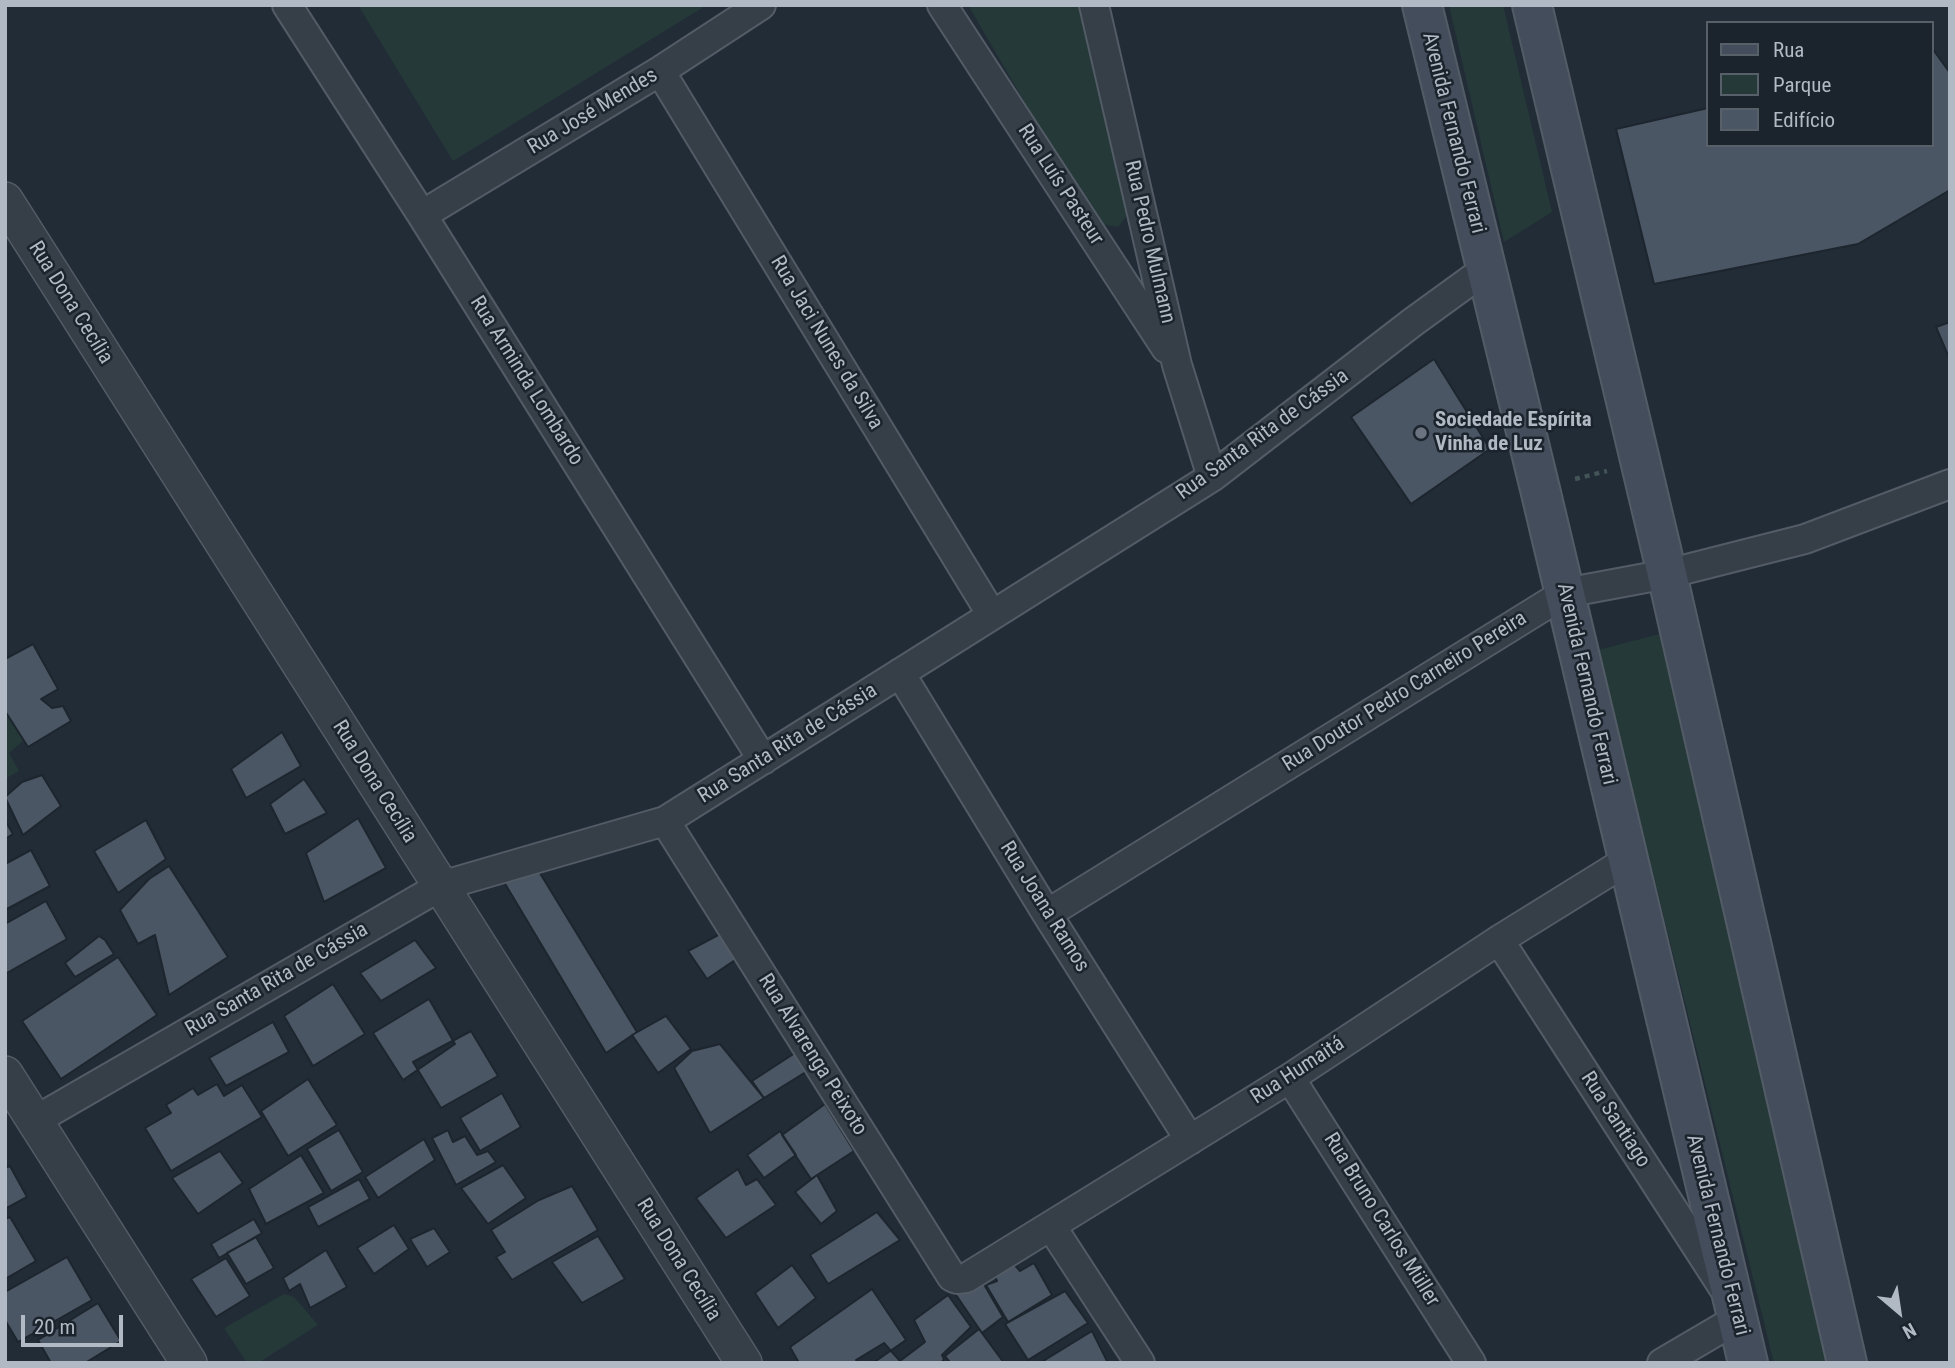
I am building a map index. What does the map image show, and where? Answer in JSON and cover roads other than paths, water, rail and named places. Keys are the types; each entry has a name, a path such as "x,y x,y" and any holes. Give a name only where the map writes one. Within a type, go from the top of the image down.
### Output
{"main road":[{"name":"Avenida Fernando Ferrari","path":"1422,5 1748,1363"},
{"path":"1532,5 1667,574 1847,1363"}],"street":[{"name":"Rua Arminda Lombardo","path":"287,5 422,215 763,760"},
{"name":"Rua José Mendes","path":"422,215 660,71 761,5"},
{"name":"Rua Luís Pasteur","path":"942,5 1177,365"},
{"name":"Rua Pedro Mulmann","path":"1094,5 1177,365 1212,477"},
{"name":"Rua Jaci Nunes da Silva","path":"660,71 992,615"},
{"name":"Rua Dona Cecília","path":"5,200 744,1363"},
{"name":"Rua Santa Rita de Cássia","path":"36,1120 441,886 665,821 1212,477 1486,269"},
{"name":"Rua Doutor Pedro Carneiro Pereira","path":"1047,914 1565,593 1667,574 1805,540 1950,484"},
{"name":"Rua Joana Ramos","path":"900,673 1047,914 1190,1140"},
{"name":"Rua Alvarenga Peixoto","path":"665,821 952,1277 966,1278"},
{"name":"Rua Humaitá","path":"966,1278 1290,1078 1499,940 1628,860"},
{"name":"Rua Santiago","path":"1499,940 1734,1309"},
{"path":"5,1074 189,1363"},
{"name":"Rua Bruno Carlos Müller","path":"1290,1078 1471,1363"},
{"path":"1051,1226 1140,1363"},
{"path":"1662,1363 1734,1309"}],"place":[{"name":"Sociedade Espírita Vinha de Luz","path":"1421,433"}]}
